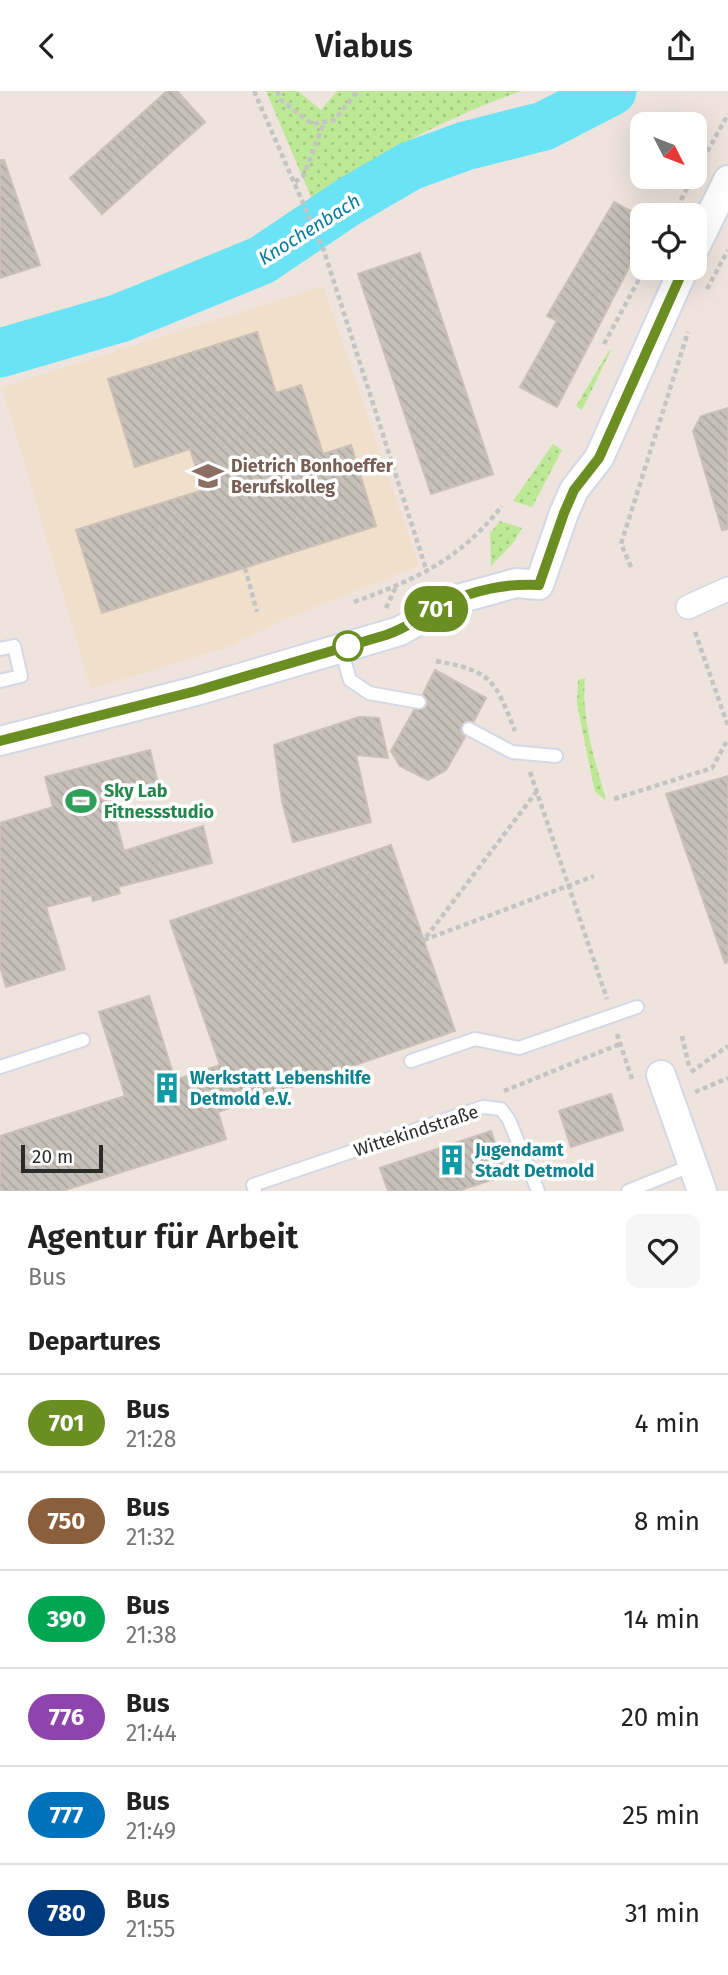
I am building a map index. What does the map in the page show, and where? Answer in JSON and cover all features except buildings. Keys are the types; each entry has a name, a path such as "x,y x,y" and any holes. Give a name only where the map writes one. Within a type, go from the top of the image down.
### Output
{"street":[{"path":"707,223 728,180"},
{"path":"0,741 196,691 413,631 441,606 516,583 539,585 574,490 599,458 679,280"},
{"path":"688,607 728,589"},
{"path":"662,1075 698,1178"}],"lane":[{"path":"0,649 13,646 21,676 0,681"},
{"path":"341,649 350,680 360,687 369,693 419,702"},
{"path":"469,729 512,752 556,756"},
{"path":"411,1061 475,1039 519,1048 637,1007"},
{"path":"0,1067 83,1040"},
{"name":"Wittekindstraße","path":"255,1191 253,1185 484,1107 501,1109 509,1120 538,1191"},
{"path":"628,1191 698,1178"}],"path":[{"path":"254,91 324,251 427,572"},
{"path":"277,91 281,100 312,124 334,120 358,91"},
{"path":"707,152 728,114"},
{"path":"295,183 304,175 324,121"},
{"path":"704,295 728,250"},
{"path":"604,344 639,280"},
{"path":"631,567 621,544 689,329"},
{"path":"354,602 427,572 469,544 502,506"},
{"path":"245,568 257,612"},
{"path":"695,632 728,726"},
{"path":"436,661 475,669 500,691 537,791 636,1089"},
{"path":"614,799 712,768 728,739"},
{"path":"722,750 728,754"},
{"path":"537,791 424,940 594,876"},
{"path":"484,1107 497,1093 620,1044"},
{"path":"691,1072 728,1046"},
{"path":"695,1092 728,1078"}],"shaded area":[{"name":"Dietrich Bonhoeffer Berufskolleg","path":"323,286 419,566 281,621 228,647 91,689 2,387"}],"green space":[{"path":"266,91 298,91 321,110 337,91 521,91 413,138 312,199"},
{"path":"611,350 582,410 576,406"},
{"path":"553,444 562,450 532,507 513,501"},
{"path":"500,521 522,528 513,543 491,566 490,533"},
{"path":"585,678 587,725 606,800 595,792 577,704 578,680"}],"waterway":[{"name":"Knochenbach","path":"0,353 120,318 262,260 348,202 410,166 465,146 544,126 612,91"}],"bus line":[{"name":"701","path":"0,741 196,691 400,631 451,601 516,583 539,585 558,526 574,490 599,458 678,280"}],"place":[{"name":"Dietrich Bonhoeffer Berufskolleg","path":"208,476"},
{"name":"Sky Lab Fitnessstudio","path":"81,801"},
{"name":"Werkstatt Lebenshilfe Detmold e.V.","path":"167,1088"},
{"name":"Jugendamt Stadt Detmold","path":"452,1160"}]}
